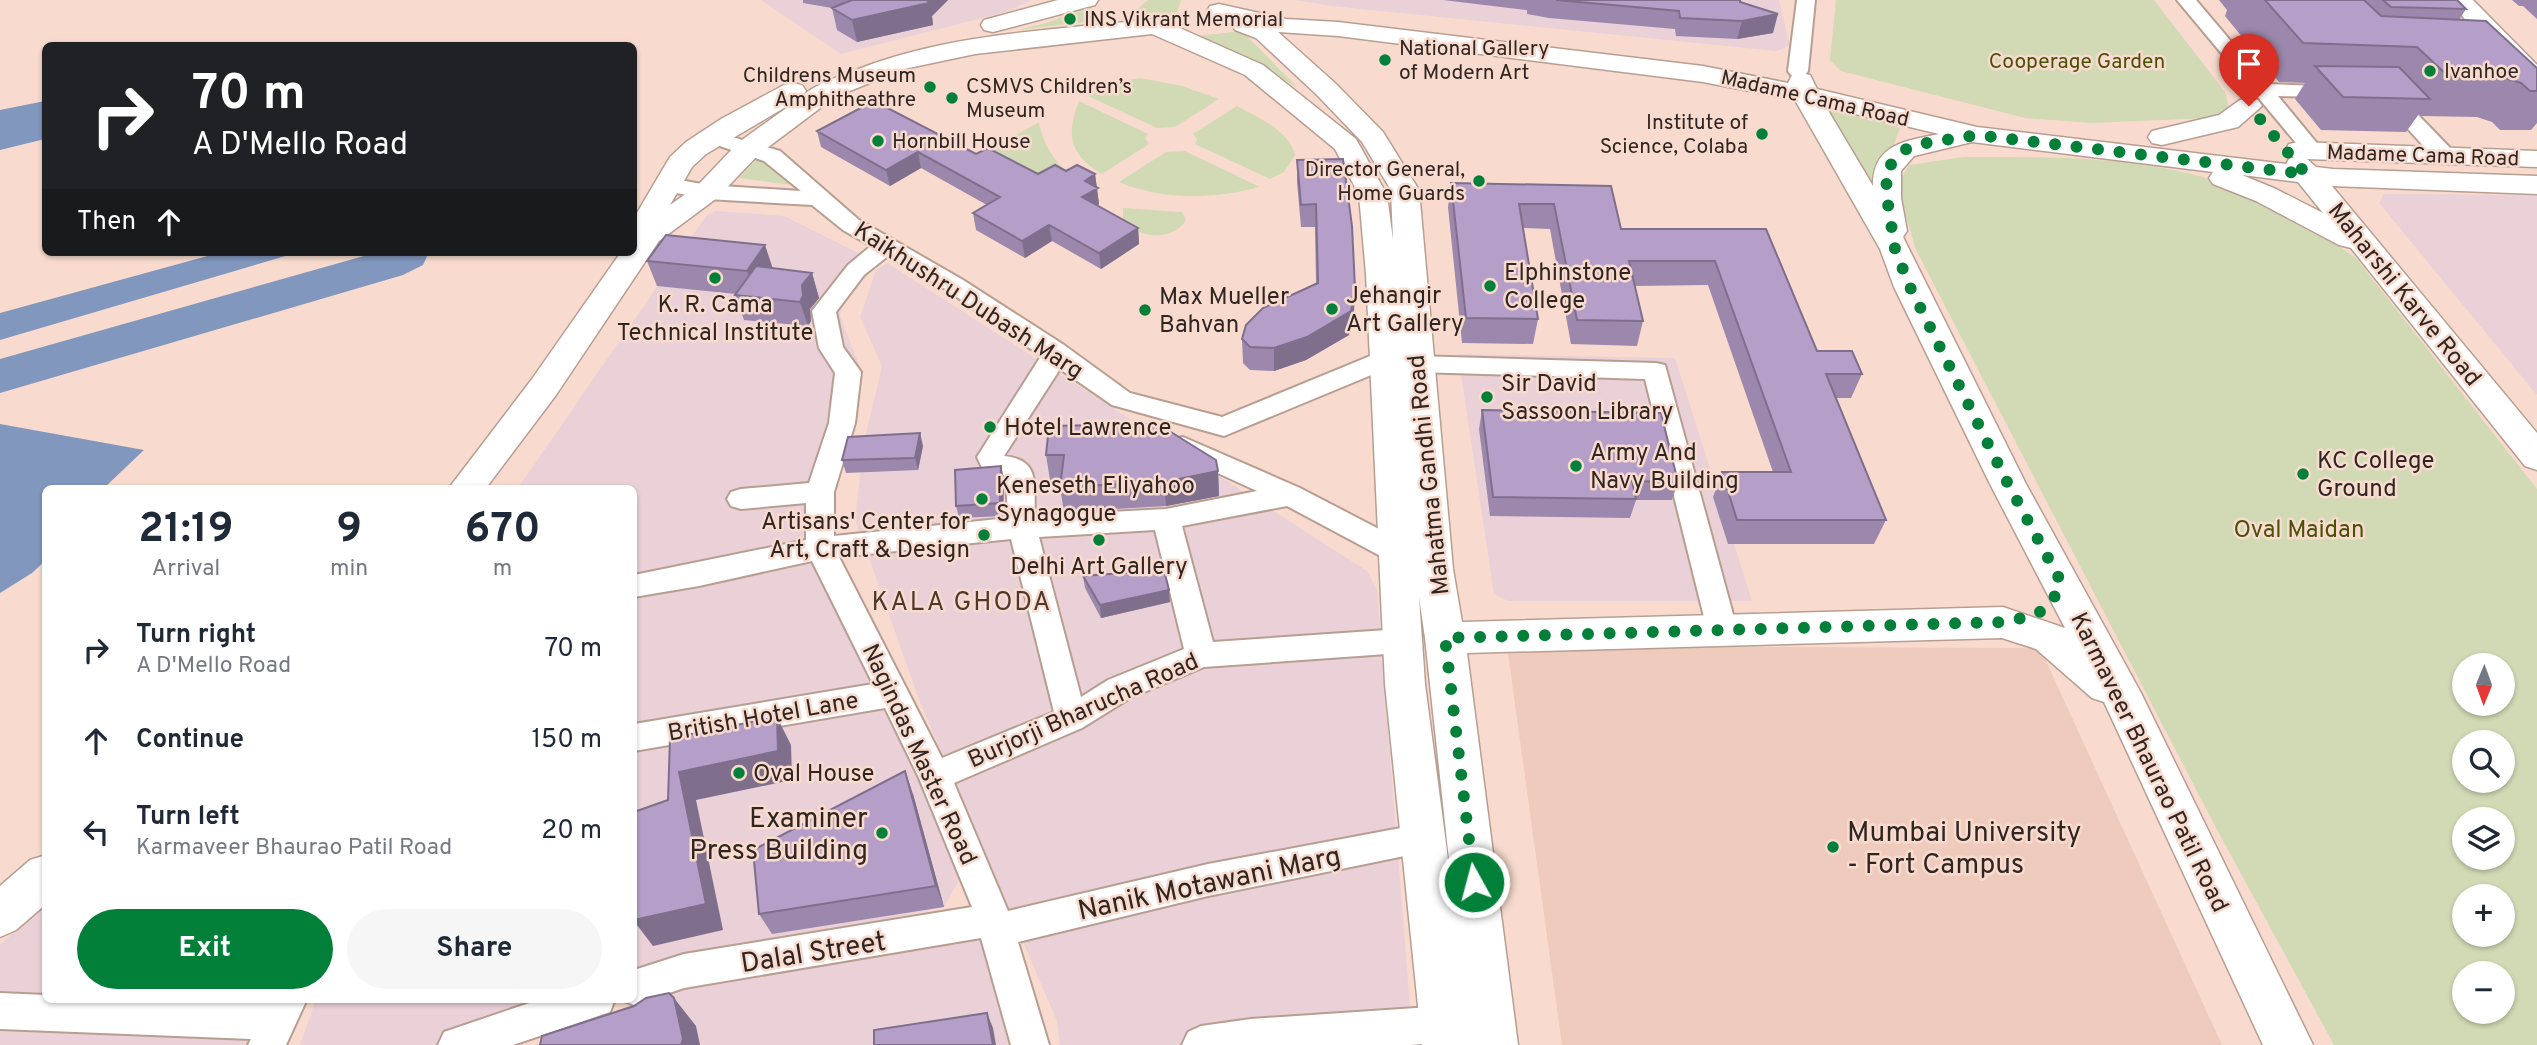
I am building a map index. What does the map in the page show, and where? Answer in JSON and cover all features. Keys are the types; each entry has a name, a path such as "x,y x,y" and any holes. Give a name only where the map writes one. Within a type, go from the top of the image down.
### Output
{"main road":[{"path":"637,251 648,235 667,224 707,192 749,148 826,91 896,63 1086,0"},
{"path":"1100,0 1102,6 1114,16 1132,23 1155,26 1254,70 1282,73"},
{"path":"648,235 646,222 669,185 672,173 696,148 731,125 820,77 874,56 971,39 1177,25 1223,7 1265,33 1282,73 1346,145 1373,195 1381,274 1400,362 1395,553 1422,839 1447,1034"},
{"name":"Madame Cama Road","path":"1223,7 1703,54 1977,135 2157,147 2537,186"},
{"name":"Madame Cama Road","path":"1223,7 1286,26 1338,29 1703,74 1802,82 2019,124 2157,147"},
{"path":"2455,8 2498,52 2537,104"},
{"path":"1282,73 1308,47 1338,29"},
{"path":"1065,34 1095,44 1282,73"},
{"path":"2498,52 2537,80"},
{"name":"Karmaveer Bhaurao Patil Road","path":"1802,82 1895,249 1910,287 1947,361 2126,705 2288,1045"},
{"path":"2157,147 2228,121 2255,98"},
{"path":"1895,249 1887,198 1886,170 1904,150 1920,144 1977,135"},
{"path":"2157,147 2206,171 2266,195 2372,252"},
{"name":"Madame Cama Road","path":"2310,163 2445,156 2537,159"},
{"name":"Maharshi Karve Road","path":"2310,163 2372,252 2537,457"},
{"name":"Maharshi Karve Road","path":"2310,163 2537,432"},
{"path":"469,485 544,387 634,256"},
{"name":"Mahatma Gandhi Road","path":"1400,362 1439,601 1493,1045"},
{"path":"1399,599 1722,629 2003,622 2042,614 2056,597 2061,582"},
{"path":"1403,653 1439,601"},
{"path":"2003,622 2050,638 2126,705"},
{"path":"0,915 42,878"}],"street":[{"path":"1802,82 1807,0"},
{"name":"Maharshi Karve Road","path":"2168,0 2310,163"},
{"name":"Maharshi Karve Road","path":"2186,0 2255,98"},
{"path":"2255,98 2359,91 2388,95 2445,156"},
{"name":"Kaikhushru Dubash Marg","path":"715,138 772,156 813,190 818,199 885,247 955,285 1055,351 1121,399 1224,427"},
{"path":"669,185 707,192 818,199"},
{"path":"820,548 820,492 842,424 848,372 831,348 824,311 856,270 885,247"},
{"path":"1055,351 1052,361 990,457 994,465 1019,470 1022,527 1071,719"},
{"path":"1194,453 1224,427 1400,362 1656,371 1722,629"},
{"name":"Kaikhushru Dubash Marg","path":"1121,399 1130,416 1194,453 1290,495 1395,553 1439,601"},
{"path":"741,499 820,492"},
{"path":"637,585 699,575 820,548 1022,527 1166,519 1290,495"},
{"path":"1166,519 1201,655"},
{"name":"Nagindas Master Road","path":"820,548 935,776 995,925 1030,1045"},
{"name":"Burjorji Bharucha Road","path":"935,776 1071,719 1119,689 1201,655 1403,653"},
{"name":"British Hotel Lane","path":"637,737 892,694"},
{"name":"Nanik Motawani Marg","path":"995,925 1277,864 1422,839"},
{"name":"Dalal Street","path":"637,986 684,971 995,925"},
{"path":"457,1045 585,1003"},
{"path":"0,1011 278,1022"},
{"path":"1201,1045 1251,1038 1447,1034"}],"shaded area":[{"path":"761,0 1032,0 1005,12 841,54"},
{"path":"1295,0 1779,0 1790,46 1776,51"},
{"path":"2384,194 2537,195 2537,395 2379,203"},
{"path":"715,211 784,216 858,253 840,315 861,370 827,529 822,577 963,873 944,907 637,975 637,485 520,485 706,216"},
{"path":"887,263 1367,571 1377,590 1413,1045 1060,1045 1057,1021 920,702 855,519 864,443 882,366 860,317 876,270"},
{"path":"1458,354 1675,358 1752,601 1508,601 1494,594"},
{"name":"Mumbai University - Fort Campus","path":"1507,646 2040,648 2222,1045 1562,1045"},
{"path":"42,906 42,1003 269,1003 252,1045 0,1045 0,945"},
{"path":"988,933 1008,1045 543,1045 727,971"},
{"path":"315,1003 557,1003 439,1045 300,1045"}],"green space":[{"path":"1148,0 1181,0 1177,13 1161,18 1146,16 1136,10"},
{"name":"Cooperage Garden","path":"1836,0 2154,0 2225,92 2229,108 2208,118 2092,123 2025,118 1841,71 1830,60"},
{"path":"1090,6 1102,20 1018,30 1046,23"},
{"path":"1242,31 1297,87 1197,36"},
{"path":"1140,78 1182,86 1219,99 1175,127 1157,128 1088,96 1110,83"},
{"path":"1079,101 1148,134 1145,138 1149,144 1102,174 1083,159 1073,143 1072,124"},
{"path":"1237,106 1272,126 1292,146 1295,155 1284,172 1270,179 1195,144 1197,139 1193,134"},
{"path":"1830,106 1900,128 1878,189 1872,189 1827,110"},
{"path":"1039,122 1048,148 1064,170 1042,183 984,153"},
{"path":"1185,151 1260,187 1225,194 1189,196 1154,192 1119,182 1166,152"},
{"path":"759,157 792,185 739,178"},
{"name":"Oval Maidan","path":"1964,157 2034,157 2140,164 2174,170 2241,190 2315,230 2356,258 2537,489 2537,1045 2334,1045 2214,824 1916,250 1897,186 1909,165"},
{"path":"1123,208 1182,212 1186,220 1173,232 1146,234 1129,227 1123,221"}],"water":[{"path":"42,102 42,140 0,150 0,110"},
{"path":"207,256 285,256 0,340 0,313"},
{"path":"364,256 427,256 423,265 403,275 0,393 0,359"},
{"path":"0,424 144,450 107,485 42,485 42,564 0,593"}],"building":[{"path":"852,0 927,0 929,3 852,20 832,8"},
{"path":"1556,0 1740,0 1778,14 1742,21 1680,18 1679,11"},
{"path":"2265,0 2364,0 2381,16 2486,21 2537,68 2537,91 2530,91 2521,83 2506,78 2449,77 2417,47 2303,43"},
{"path":"2383,0 2457,0 2466,9 2391,7"},
{"path":"2315,66 2399,67 2430,99 2343,97"},
{"path":"874,101 976,154 988,148 1038,174 1055,165 1066,171 1077,165 1095,174 1085,181 1098,188 1082,197 1138,228 1099,253 1049,225 1022,241 973,213 1000,197 918,152 886,170 817,131"},
{"path":"1343,159 1352,226 1355,288 1351,311 1307,337 1274,348 1250,347 1242,339 1246,325 1263,308 1318,283 1316,204 1301,205 1297,160"},
{"path":"1451,183 1611,186 1621,229 1766,229 1817,351 1852,351 1862,374 1826,374 1886,520 1737,520 1722,472 1791,472 1715,261 1629,261 1643,321 1577,320 1554,204 1519,204 1538,319 1466,318"},
{"path":"666,235 765,245 747,271 647,261"},
{"path":"756,266 812,273 802,285 803,296 800,302 735,295"},
{"name":"Army And Navy Building","path":"1482,410 1661,413 1678,482 1632,481 1636,499 1493,497"},
{"path":"1158,424 1216,460 1218,471 1164,482 1060,487 1064,455 1046,455 1049,426"},
{"path":"920,433 915,458 842,460 848,437"},
{"path":"1001,466 1000,503 956,506 955,470"},
{"path":"1164,570 1169,590 1100,605 1083,576"},
{"path":"777,717 778,751 679,772 706,904 637,919 637,811 668,800 670,738"},
{"name":"Examiner Press Building","path":"905,771 936,886 759,914 753,850"},
{"path":"669,993 674,998 683,1039 681,1045 540,1045 542,1036 634,1006 646,998"},
{"path":"987,1013 993,1045 874,1045 874,1030"}],"place":[{"name":"INS Vikrant Memorial","path":"1070,19"},
{"name":"National Gallery of Modern Art","path":"1385,60"},
{"name":"Ivanhoe","path":"2430,71"},
{"name":"Childrens Museum Amphitheathre","path":"930,87"},
{"name":"CSMVS Children’s Museum","path":"952,98"},
{"name":"Institute of Science, Colaba","path":"1762,134"},
{"name":"Hornbill House","path":"878,141"},
{"name":"Director General, Home Guards","path":"1479,181"},
{"name":"K. R. Cama Technical Institute","path":"715,278"},
{"name":"Elphinstone College","path":"1490,286"},
{"name":"Jehangir Art Gallery","path":"1332,309"},
{"name":"Max Mueller Bahvan","path":"1145,310"},
{"name":"Sir David Sassoon Library","path":"1487,397"},
{"name":"Hotel Lawrence","path":"990,427"},
{"name":"Army And Navy Building","path":"1576,466"},
{"name":"KC College Ground","path":"2303,474"},
{"name":"Keneseth Eliyahoo Synagogue","path":"982,499"},
{"name":"Artisans' Center for Art, Craft & Design","path":"984,535"},
{"name":"Delhi Art Gallery","path":"1099,540"},
{"name":"Oval House","path":"739,773"},
{"name":"Examiner Press Building","path":"882,833"},
{"name":"Mumbai University - Fort Campus","path":"1833,847"}],"district":[{"name":"KALA GHODA","path":"962,601"}],"route":[{"path":"1474,882 1445,638 2003,622 2042,614 2056,597 2061,582 2008,484 1910,287 1895,249 1887,198 1886,170 1904,150 1920,144 1977,135 2306,174 2249,106"}]}
